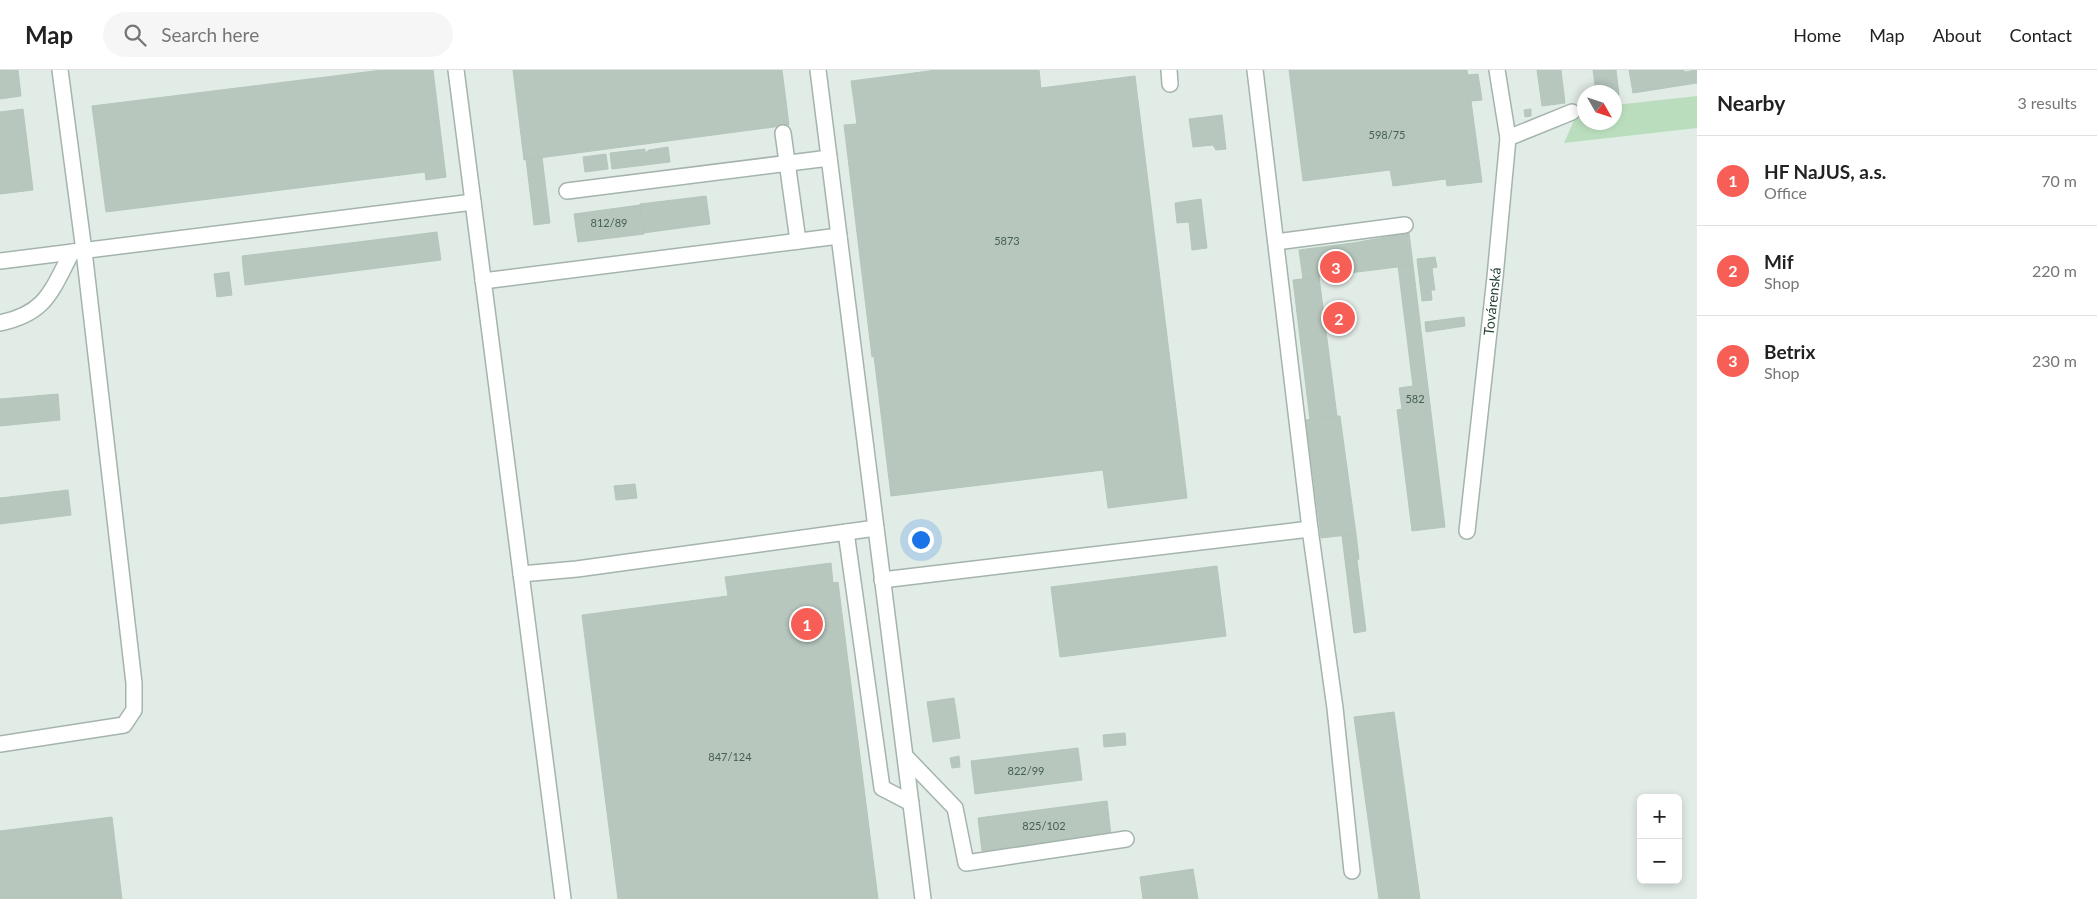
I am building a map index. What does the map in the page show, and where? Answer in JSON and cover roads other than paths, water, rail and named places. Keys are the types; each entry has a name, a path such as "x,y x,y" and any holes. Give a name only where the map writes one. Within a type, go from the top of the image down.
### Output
{"lane":[{"path":"0,744 124,725 134,710 134,683 78,252 60,70"},
{"path":"456,70 564,899"},
{"path":"822,70 818,70 923,899"},
{"path":"1255,70 1310,530 1335,708 1352,871"},
{"name":"Továrenská","path":"1467,531 1494,287 1508,138 1497,70"},
{"path":"1508,138 1572,112"},
{"path":"783,133 798,241"},
{"path":"567,191 829,158"},
{"path":"0,261 473,202"},
{"path":"1276,242 1405,225"},
{"path":"483,281 839,236"},
{"path":"0,323 17,319 35,310 48,297 78,252"},
{"path":"521,574 577,569 876,528"},
{"path":"882,580 1310,530"},
{"path":"846,532 882,788 910,803"},
{"path":"905,756 955,808 966,864 1126,839"}],"place":[{"name":"Betrix","path":"1336,267"},
{"name":"Mif","path":"1339,318"},
{"name":"HF NaJUS, a.s.","path":"807,624"}]}
